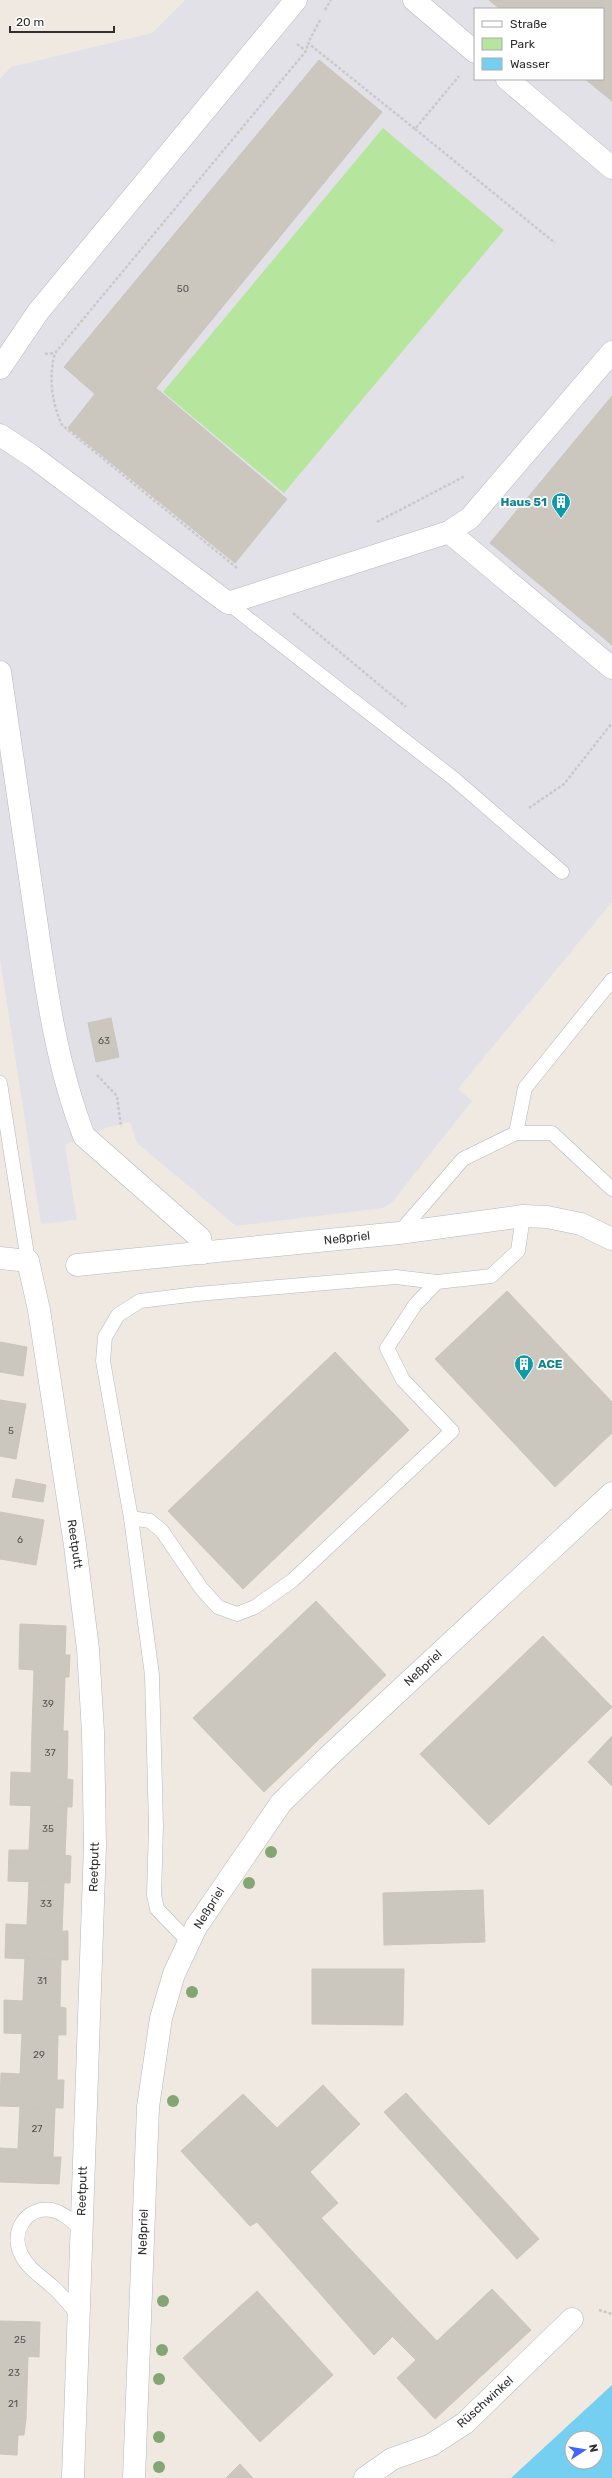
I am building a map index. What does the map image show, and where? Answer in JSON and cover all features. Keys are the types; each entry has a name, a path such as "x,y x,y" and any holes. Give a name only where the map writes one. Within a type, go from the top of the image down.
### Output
{"street":[{"path":"0,368 38,312 296,0"},
{"path":"414,0 474,51"},
{"path":"508,80 612,168"},
{"path":"0,435 32,456 228,603 449,532 470,518 612,352"},
{"path":"449,532 612,668"},
{"path":"0,672 46,982 64,1081 84,1136 200,1238 203,1254"},
{"name":"Neßpriel","path":"77,1265 203,1254 399,1232 522,1216 547,1217 581,1224 612,1239"},
{"path":"0,1258 28,1261"},
{"name":"Reetputt","path":"28,1261 39,1310 75,1545 88,1649 92,1724 95,1845 72,2478"},
{"name":"Neßpriel","path":"134,2478 148,2107 161,2018 174,1974 189,1942 211,1903 281,1803 323,1761 612,1492"},
{"name":"Rüschwinkel","path":"365,2478 392,2459 431,2445 465,2423 572,2319"}],"lane":[{"path":"228,603 453,778 562,872"},
{"path":"516,1133 525,1088 612,980"},
{"path":"0,1083 28,1261"},
{"path":"399,1232 463,1159 516,1133 552,1133 612,1189"},
{"path":"189,1942 157,1909 154,1895 156,1826 152,1675 131,1518 103,1361 105,1337 118,1315 140,1301 197,1294 396,1277 437,1282 491,1276 518,1251 522,1216"},
{"path":"131,1518 150,1521 162,1531 201,1588 218,1607 237,1614 255,1608 293,1580 452,1431 403,1380 387,1348 415,1306 437,1282"},
{"path":"78,2315 58,2292 26,2263 17,2242 20,2224 34,2212 52,2210 60,2213 80,2228"}],"path":[{"path":"324,12 331,0"},
{"path":"238,570 62,425 55,410 50,369 55,353 306,51 308,43 321,18"},
{"path":"308,43 555,243"},
{"path":"415,129 461,73"},
{"path":"370,526 469,474"},
{"path":"255,594 289,609 410,709"},
{"path":"524,804 530,809 564,784 612,723"}],"shaded area":[{"path":"185,0 612,0 612,902 458,1089 472,1101 393,1201 383,1208 236,1226 137,1143 130,1122 106,1128 65,1145 77,1220 41,1224 0,959 0,79 11,67 152,33"}],"green space":[{"path":"383,128 504,230 284,493 163,392"}],"water":[{"path":"612,2385 612,2478 511,2478"}],"building":[{"path":"489,0 612,0 612,101 586,80 604,80 604,8 499,8"},
{"path":"319,60 382,112 156,388 287,499 235,563 68,428 95,394 64,367"},
{"name":"Haus 51","path":"612,396 612,645 490,543"},
{"path":"111,1018 119,1057 96,1062 88,1023"},
{"name":"ACE","path":"507,1291 612,1402 612,1433 555,1487 435,1359"},
{"path":"0,1342 27,1347 23,1376 0,1372"},
{"path":"335,1352 409,1430 243,1589 168,1511"},
{"path":"0,1400 26,1404 16,1459 0,1456"},
{"path":"16,1479 46,1485 43,1502 12,1497"},
{"path":"0,1512 44,1520 36,1565 0,1559"},
{"path":"316,1601 386,1675 264,1792 193,1718"},
{"path":"20,1624 66,1626 65,1655 70,1655 69,1677 65,1677 63,1731 32,1730 34,1670 19,1669"},
{"path":"543,1636 612,1707 489,1825 420,1754"},
{"path":"32,1730 68,1731 67,1779 73,1780 72,1807 10,1805 11,1772 31,1773"},
{"path":"612,1736 612,1786 588,1762"},
{"path":"31,1806 67,1807 65,1855 71,1856 70,1883 8,1881 9,1850 29,1850"},
{"path":"29,1881 64,1883 62,1931 68,1931 68,1960 5,1958 6,1924 27,1925"},
{"path":"483,1890 485,1942 384,1945 383,1893"},
{"path":"25,1958 61,1960 60,2007 66,2008 66,2035 4,2033 4,2000 23,2001"},
{"path":"312,1969 404,1969 403,2025 312,2024"},
{"path":"22,2034 58,2035 57,2080 64,2080 63,2108 0,2106 1,2073 20,2074"},
{"path":"323,2085 360,2124 310,2172 338,2203 321,2218 413,2316 374,2355 257,2222 250,2226 181,2151 243,2094 277,2128"},
{"path":"406,2093 539,2239 517,2259 384,2112"},
{"path":"20,2106 55,2108 53,2157 61,2157 59,2184 0,2182 0,2148 18,2149"},
{"path":"492,2289 531,2330 435,2419 397,2378 416,2360 392,2336 413,2316 437,2341"},
{"path":"257,2291 333,2375 260,2442 183,2358"},
{"path":"0,2321 40,2322 39,2357 0,2355"},
{"path":"0,2355 28,2357 27,2388 0,2387"},
{"path":"0,2387 27,2388 26,2419 0,2417"},
{"path":"0,2417 26,2419 24,2435 18,2435 17,2455 0,2454"},
{"path":"240,2464 253,2478 226,2478"}],"place":[{"name":"Haus 51","path":"561,519"},
{"name":"ACE","path":"524,1381"}]}
